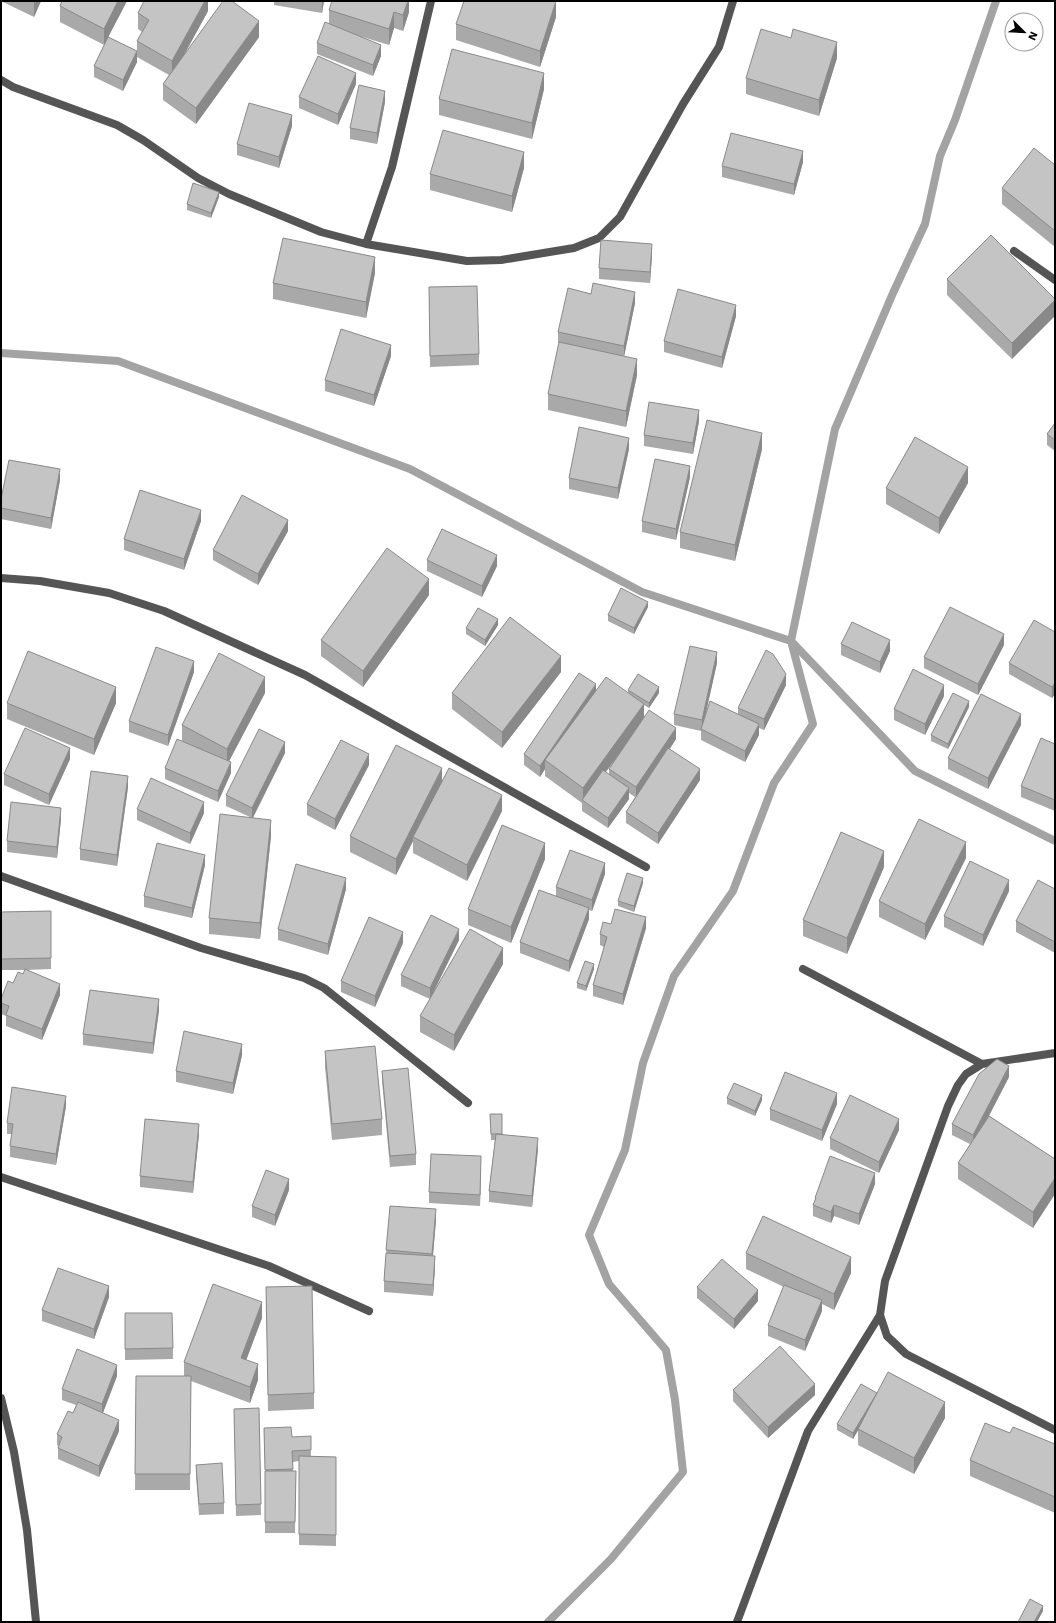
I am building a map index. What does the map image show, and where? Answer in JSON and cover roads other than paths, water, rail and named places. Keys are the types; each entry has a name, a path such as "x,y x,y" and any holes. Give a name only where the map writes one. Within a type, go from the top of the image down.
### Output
{"street":[{"path":"366,244 392,167 431,1"},
{"path":"1,80 13,87 117,125 143,140 198,178 229,194 321,232 366,244 467,261 501,260 574,248 599,238 620,217 683,104 719,47 733,1"},
{"path":"1014,251 1055,280"},
{"path":"1,578 40,581 109,594 164,611 305,675 646,867"},
{"path":"1,876 201,948 304,978 324,988 468,1103"},
{"path":"803,969 982,1064"},
{"path":"737,1622 808,1431 880,1315 885,1281 948,1106 958,1085 966,1074 982,1064 1055,1053"},
{"path":"1,1177 269,1266 369,1312"},
{"path":"880,1315 887,1336 906,1354 1055,1430"},
{"path":"1,1398 14,1452 27,1530 36,1622"},
{"path":"1,1435 9,1431"}],"waterway":[{"path":"548,1622 611,1559 683,1472 675,1400 666,1350 609,1284 589,1235 625,1150 643,1063 674,976 733,891 774,783 813,724 791,641 835,429 893,293 925,224 940,156 955,120 996,1"},
{"path":"1,353 118,361 410,469 642,592 791,641 915,771 1055,841"}]}
